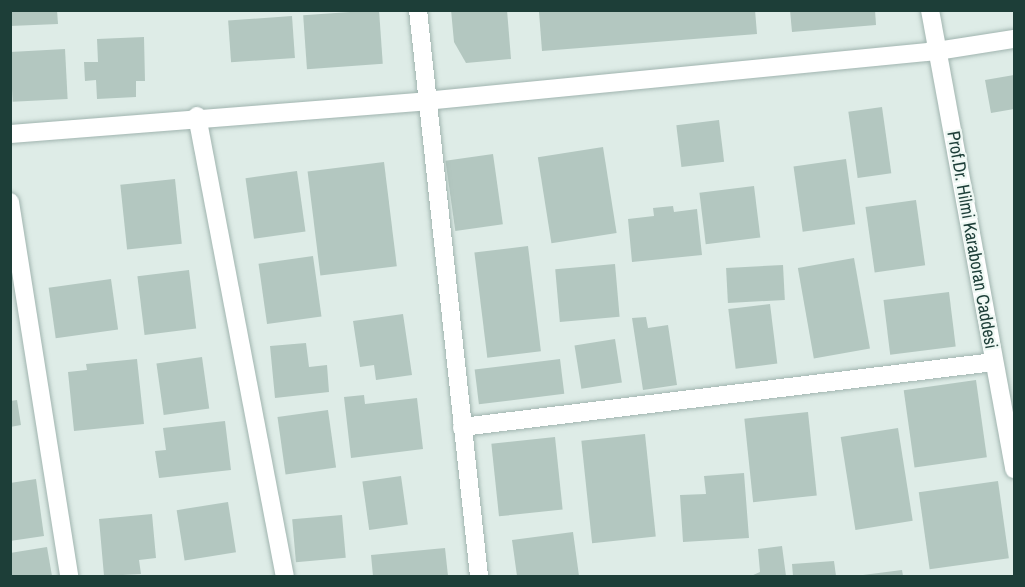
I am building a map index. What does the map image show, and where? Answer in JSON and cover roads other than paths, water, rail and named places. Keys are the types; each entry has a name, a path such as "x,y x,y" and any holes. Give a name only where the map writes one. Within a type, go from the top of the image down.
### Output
{"street":[{"path":"418,10 424,101 479,576"},
{"name":"Prof.Dr. Hilmi Karaboran Caddesi","path":"930,10 994,362 1011,428 1014,469"},
{"path":"10,134 197,116 424,101 937,51 1014,39"},
{"path":"197,116 285,576"},
{"path":"10,202 69,576"},
{"path":"462,427 994,362"}]}
